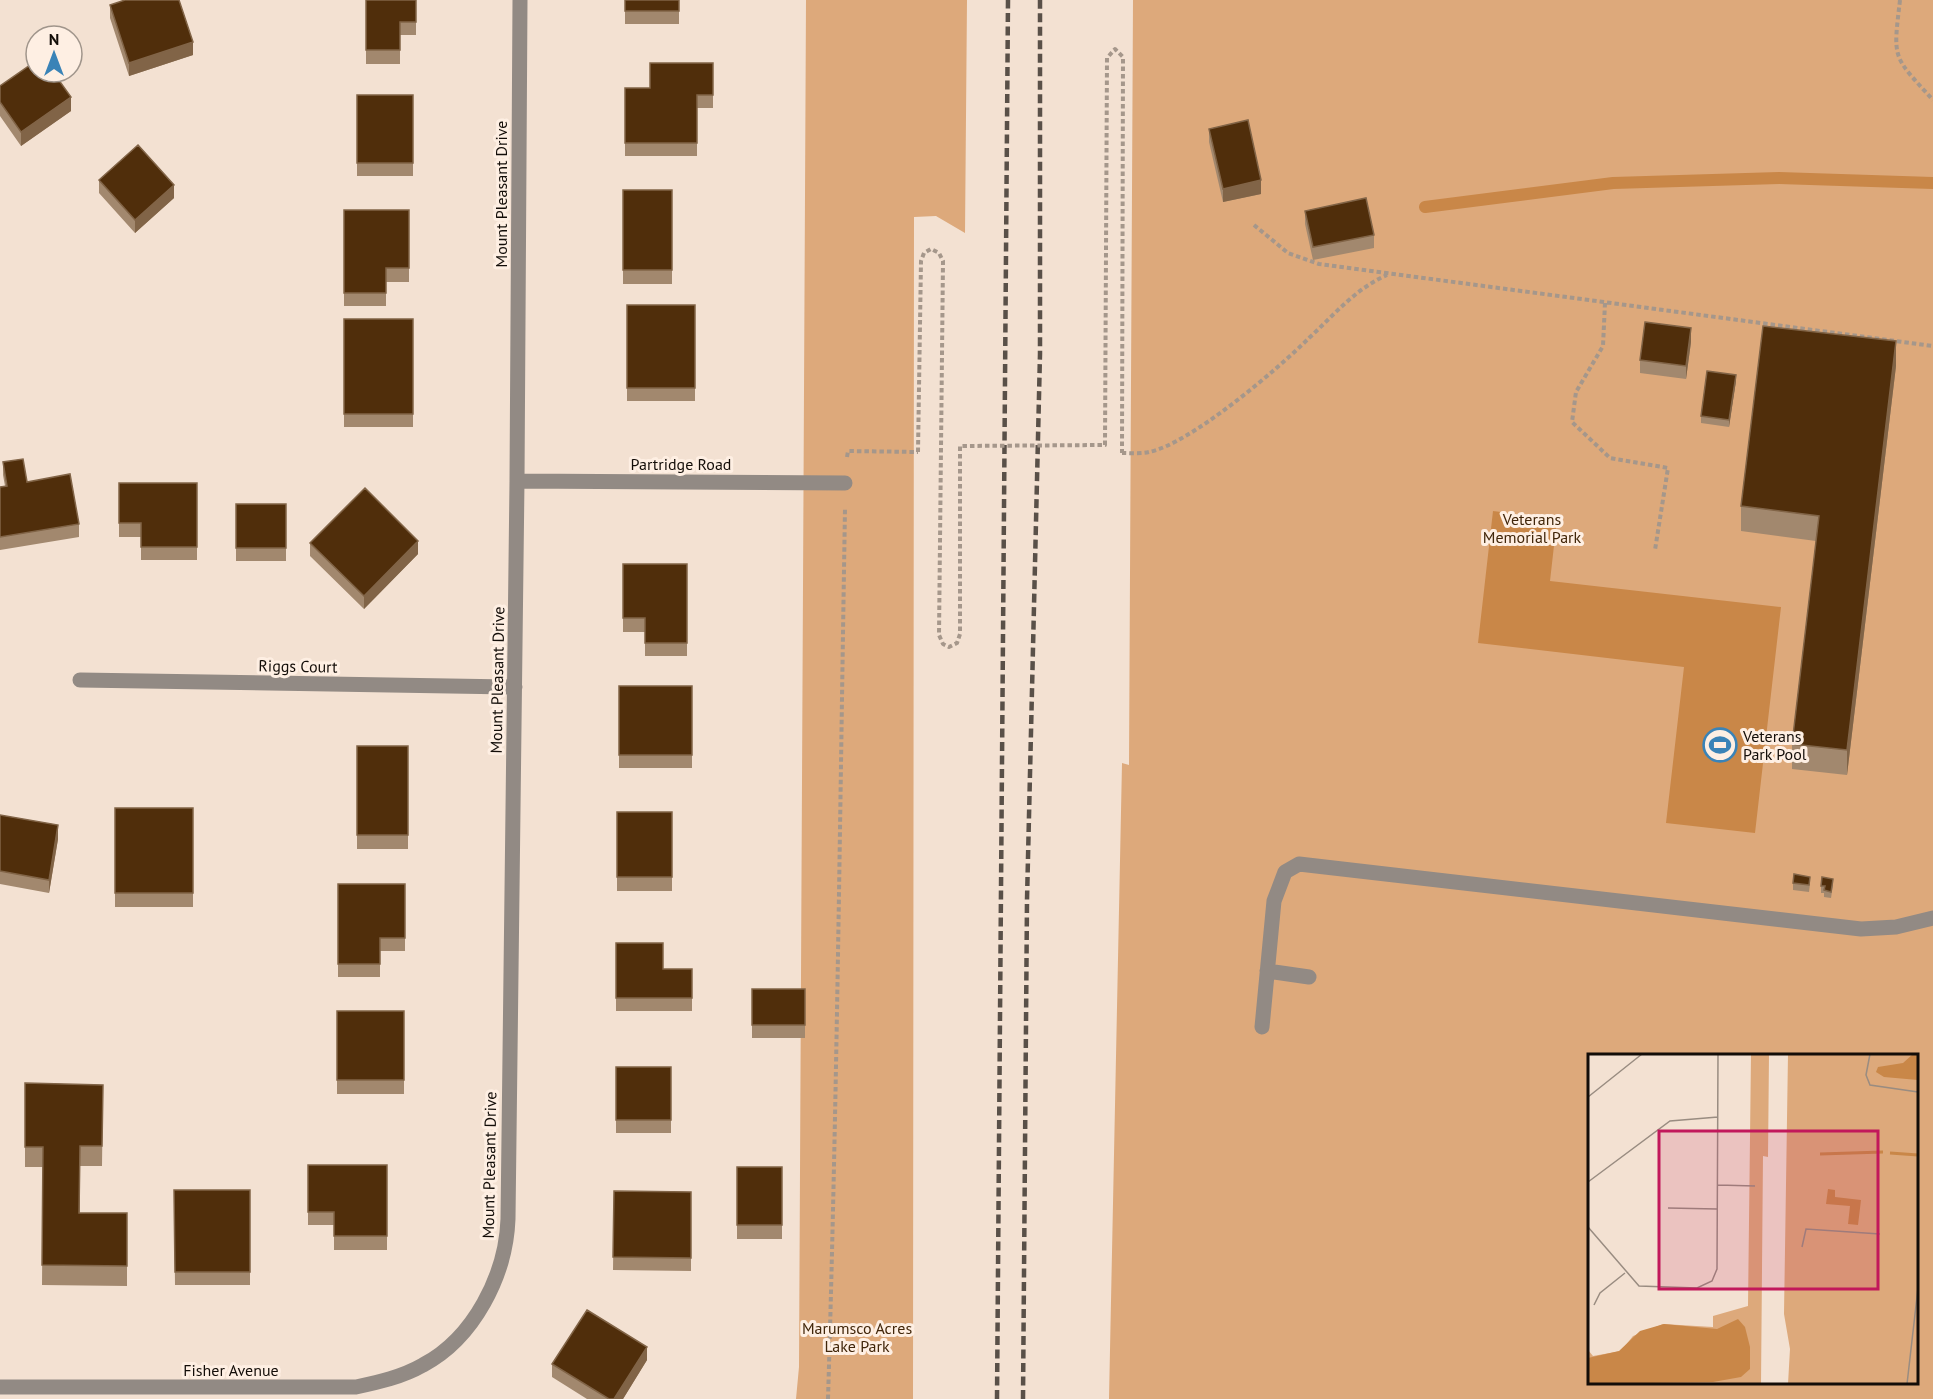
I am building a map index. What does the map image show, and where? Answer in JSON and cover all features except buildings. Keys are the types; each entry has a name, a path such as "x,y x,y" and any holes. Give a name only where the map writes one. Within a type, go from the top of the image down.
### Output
{"street":[{"name":"Mount Pleasant Drive","path":"452,1344 481,1307 496,1276 507,1236 515,687 520,0"},
{"name":"Partridge Road","path":"517,481 845,483"},
{"name":"Riggs Court","path":"80,680 515,687"},
{"path":"1262,1027 1274,901 1280,880 1291,867 1306,863 1861,929 1896,927 1933,918"},
{"path":"1267,971 1308,977"},
{"name":"Fisher Avenue","path":"0,1386 356,1387 406,1373 441,1354 452,1344"}],"path":[{"path":"1900,0 1896,52 1902,66 1933,100"},
{"path":"828,1399 837,1129 839,791 845,483 848,451 918,452 921,261 924,253 931,249 939,253 943,261 939,635 943,644 949,647 957,644 960,634 960,446 1104,445 1107,58 1115,49 1123,57 1122,453 1149,453 1186,437 1282,362 1351,297 1370,282 1387,275"},
{"path":"1254,225 1288,253 1319,264 1387,275 1933,346"},
{"path":"1605,303 1603,346 1576,392 1572,422 1611,458 1668,468 1655,550"}],"green space":[{"name":"Marumsco Acres Lake Park","path":"806,0 967,0 965,233 936,216 914,217 913,1399 796,1399 799,1367"},
{"name":"Veterans Memorial Park","path":"1133,0 1933,0 1933,1399 1109,1399 1122,763 1129,765"}],"shaded area":[{"name":"Veterans Park Pool","path":"1493,511 1557,519 1550,581 1781,607 1755,833 1666,823 1684,667 1478,643"}],"waterway":[{"path":"1425,207 1613,183 1779,178 1933,183"}],"railway":[{"path":"997,1399 1008,0"},
{"path":"1023,1399 1027,900 1040,354 1040,0"}],"place":[{"name":"Veterans Park Pool","path":"1720,745"}]}
